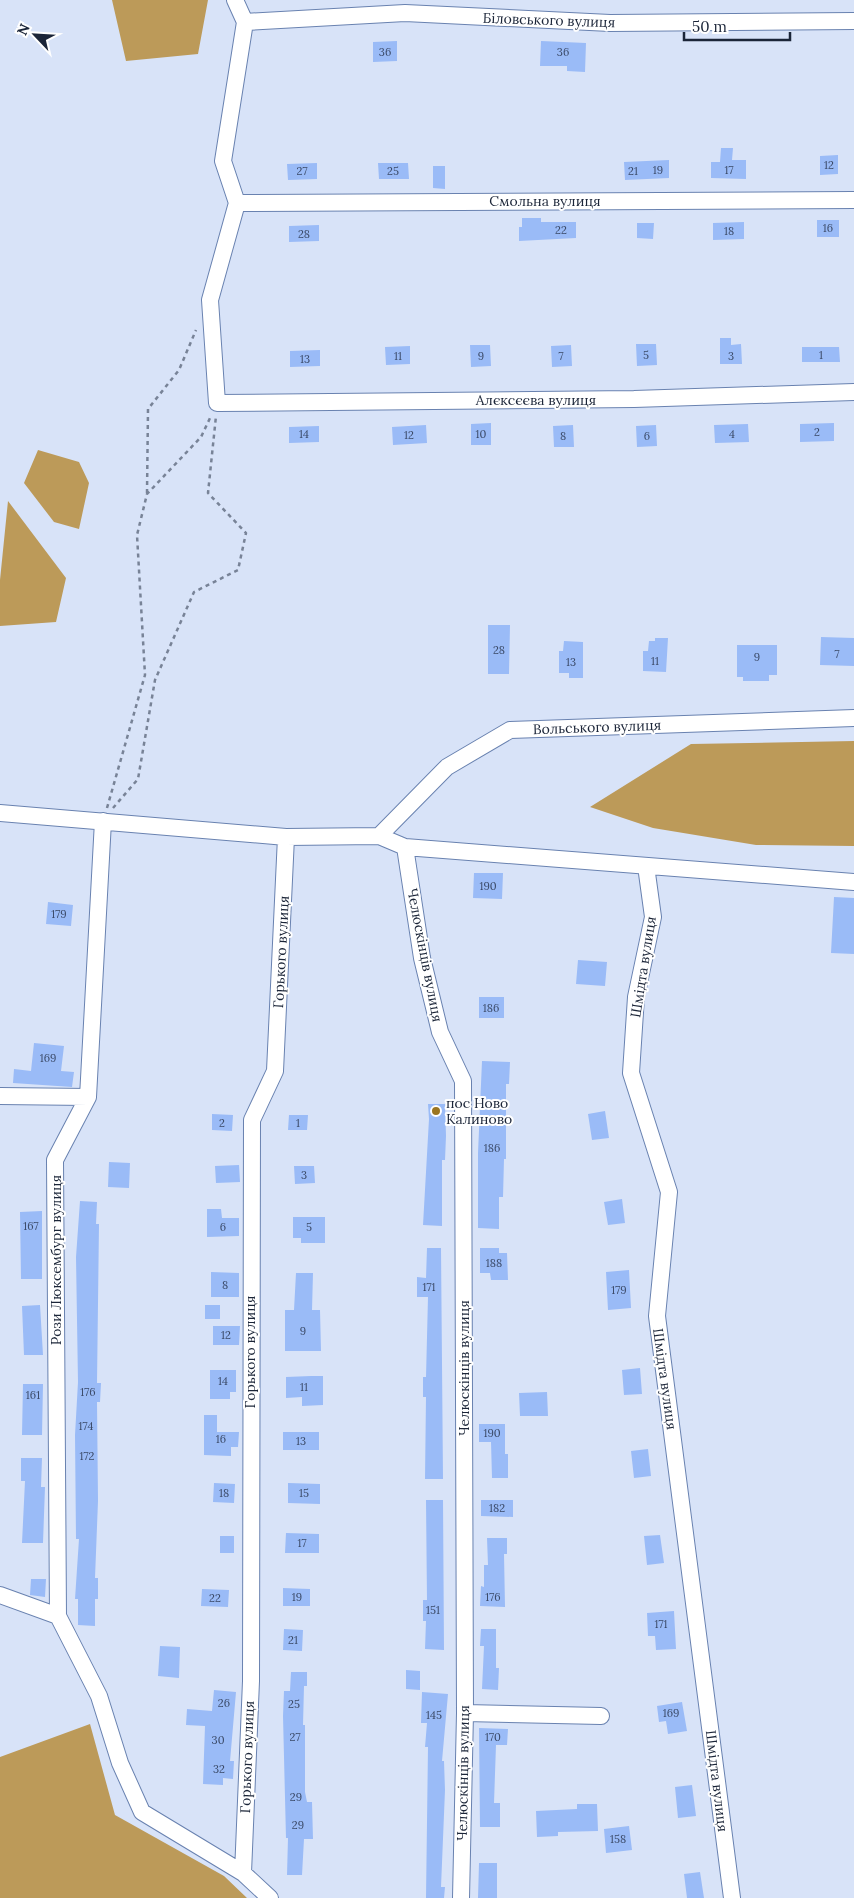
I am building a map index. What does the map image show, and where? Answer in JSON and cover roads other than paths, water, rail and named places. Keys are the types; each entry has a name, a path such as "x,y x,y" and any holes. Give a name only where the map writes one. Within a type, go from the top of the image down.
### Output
{"street":[{"path":"235,0 245,22 223,161 237,203"},
{"name":"Біловського вулиця","path":"245,22 404,14 610,23 854,22"},
{"name":"Смольна вулиця","path":"237,203 854,200"},
{"name":"Алєксєєва вулиця","path":"237,203 210,300 217,404 634,399 854,392"},
{"name":"Вольського вулиця","path":"379,836 447,766 510,730 854,718"},
{"path":"0,813 286,837 379,836 405,846 854,882"},
{"name":"Рози Люксембург вулиця","path":"58,1616 55,1160 88,1097 103,821"},
{"name":"Горького вулиця","path":"243,1873 250,1681 252,1120 275,1071 286,837"},
{"name":"Челюскінців вулиця","path":"405,846 422,958 440,1032 462,1082 465,1713 461,1898"},
{"name":"Шмідта вулиця","path":"646,866 653,917 636,997 631,1073 669,1192 657,1316 732,1898"},
{"path":"0,1096 88,1097"},
{"path":"0,1595 58,1616 99,1696 120,1763 142,1812 243,1873 270,1898"},
{"path":"465,1713 601,1716"}],"place":[{"name":"пос Ново Калиново","path":"436,1111"}]}
